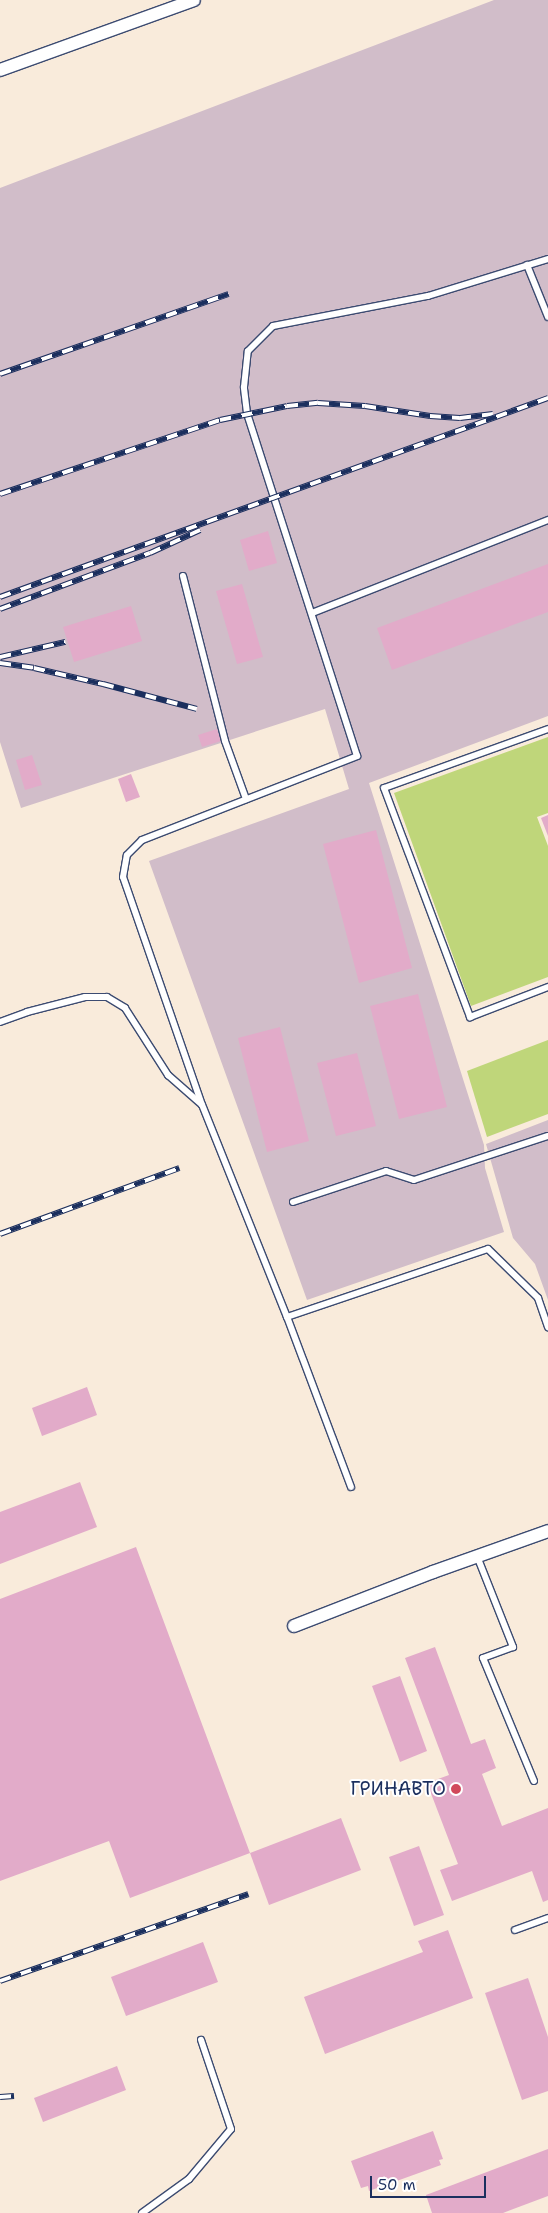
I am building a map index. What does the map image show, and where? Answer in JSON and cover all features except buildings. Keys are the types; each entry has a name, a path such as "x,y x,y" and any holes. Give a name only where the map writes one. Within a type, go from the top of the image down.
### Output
{"street":[{"path":"0,70 194,0"},
{"path":"294,1626 548,1531"}],"lane":[{"path":"351,1486 287,1317 202,1105 123,877 127,855 142,840 357,756 247,413 244,388 248,351 273,326 428,296 548,259"},
{"path":"528,265 548,317"},
{"path":"312,613 548,520"},
{"path":"183,576 225,741 246,799"},
{"path":"548,728 384,788 470,1017 548,987"},
{"path":"0,1022 27,1012 85,997 107,997 125,1008 168,1075 202,1105"},
{"path":"293,1202 386,1171 414,1180 548,1136"},
{"path":"287,1317 488,1249 538,1298 548,1327"},
{"path":"477,1556 513,1646 483,1658 534,1781"},
{"path":"515,1930 548,1918"},
{"path":"142,2213 189,2179 231,2129 201,2040"}],"shaded area":[{"path":"494,0 548,0 548,716 369,783 484,1145 485,1168 504,1232 307,1300 149,861 349,789 325,709 21,808 0,742 0,188"},
{"path":"548,1120 548,1300 535,1264 513,1238 486,1144"}],"green space":[{"path":"548,737 548,813 537,817 548,846 548,977 471,1006 394,793"},
{"path":"548,1040 548,1114 487,1137 467,1071"}],"railway":[{"path":"0,374 228,294"},
{"path":"0,597 548,398"},
{"path":"0,494 220,420 287,406 318,403 365,406 430,416 460,418 493,414"},
{"path":"0,609 150,553 200,530"},
{"path":"0,657 65,642"},
{"path":"0,663 34,668 103,684 197,709"},
{"path":"0,1234 179,1168"},
{"path":"0,1981 248,1894"},
{"path":"0,2097 14,2096"}],"place":[{"name":"ГРИНАВТО","path":"456,1789"}]}
